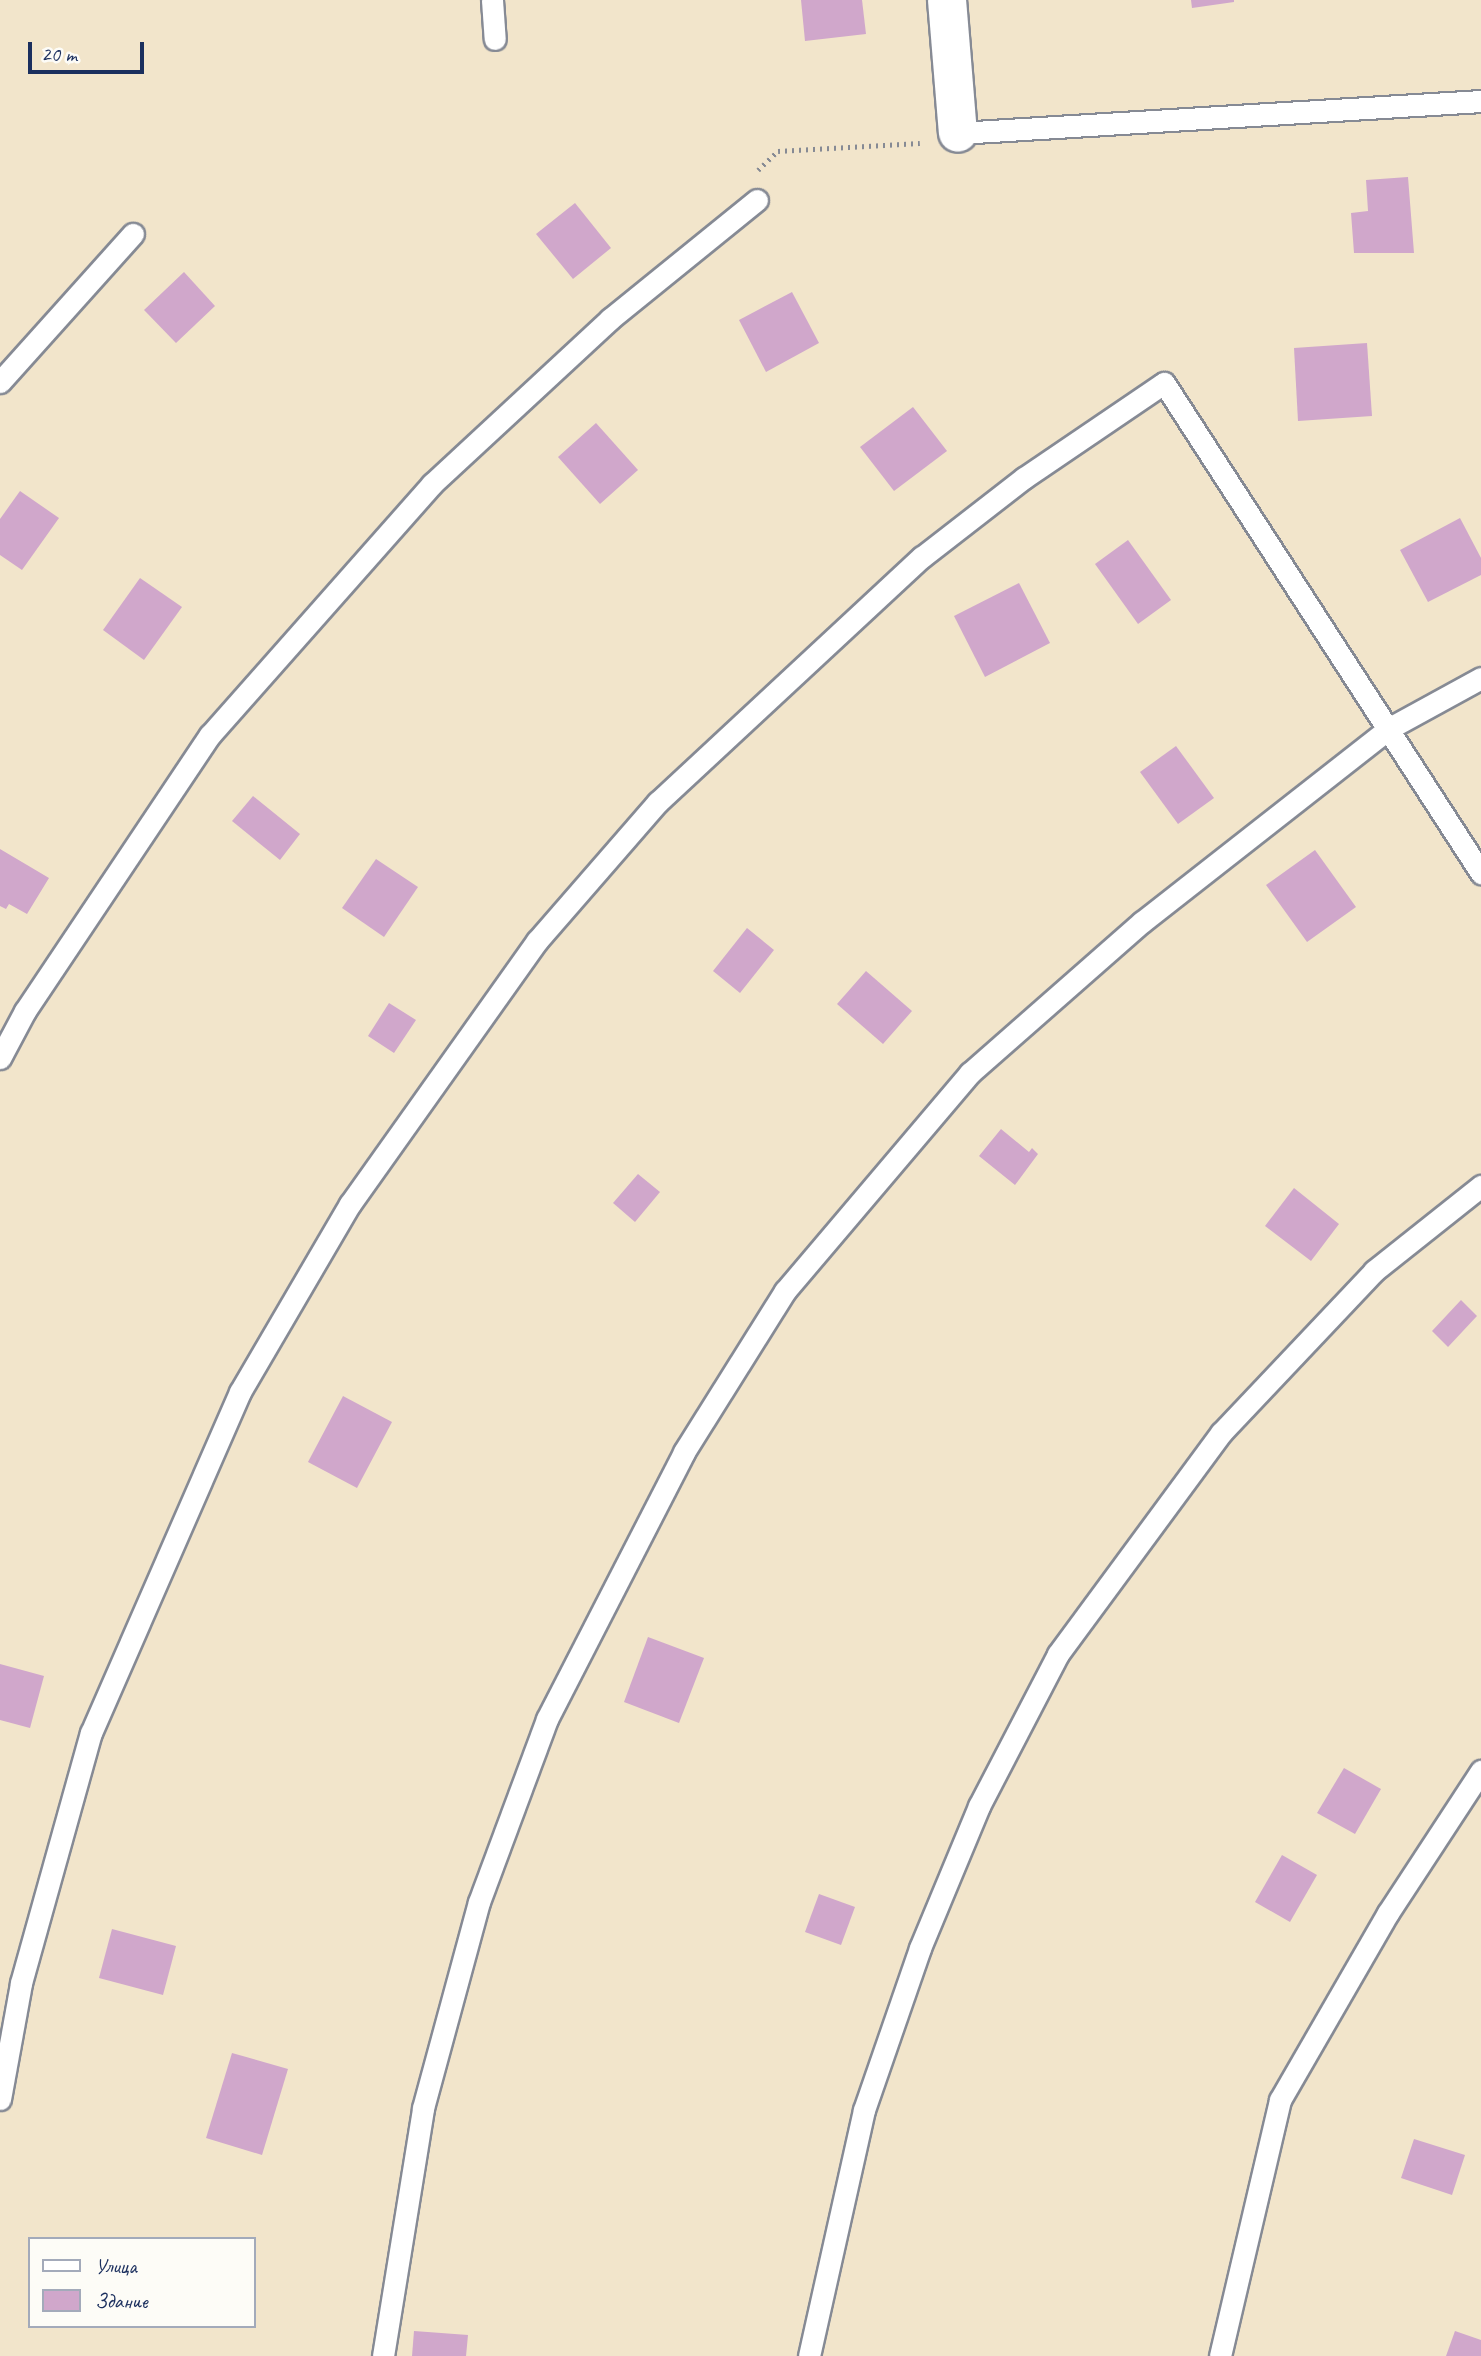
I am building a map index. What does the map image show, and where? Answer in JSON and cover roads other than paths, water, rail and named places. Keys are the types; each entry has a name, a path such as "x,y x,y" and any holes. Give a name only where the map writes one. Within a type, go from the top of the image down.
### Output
{"street":[{"path":"947,0 958,133"}],"lane":[{"path":"492,0 495,39"},
{"path":"958,133 1481,101"},
{"path":"0,1058 25,1011 210,735 238,703 432,484 610,319 757,200"},
{"path":"0,382 133,234"},
{"path":"0,2099 22,1983 91,1733 240,1392 350,1204 443,1069 537,940 657,802 922,557 1024,478 1164,383 1481,873"},
{"path":"383,2356 423,2108 479,1902 547,1719 684,1452 785,1291 970,1073 1142,922 1388,729 1481,678"},
{"path":"809,2356 864,2110 920,1948 979,1806 1058,1654 1221,1433 1374,1271 1481,1186"},
{"path":"1220,2356 1280,2100 1388,1913 1481,1771"}]}
